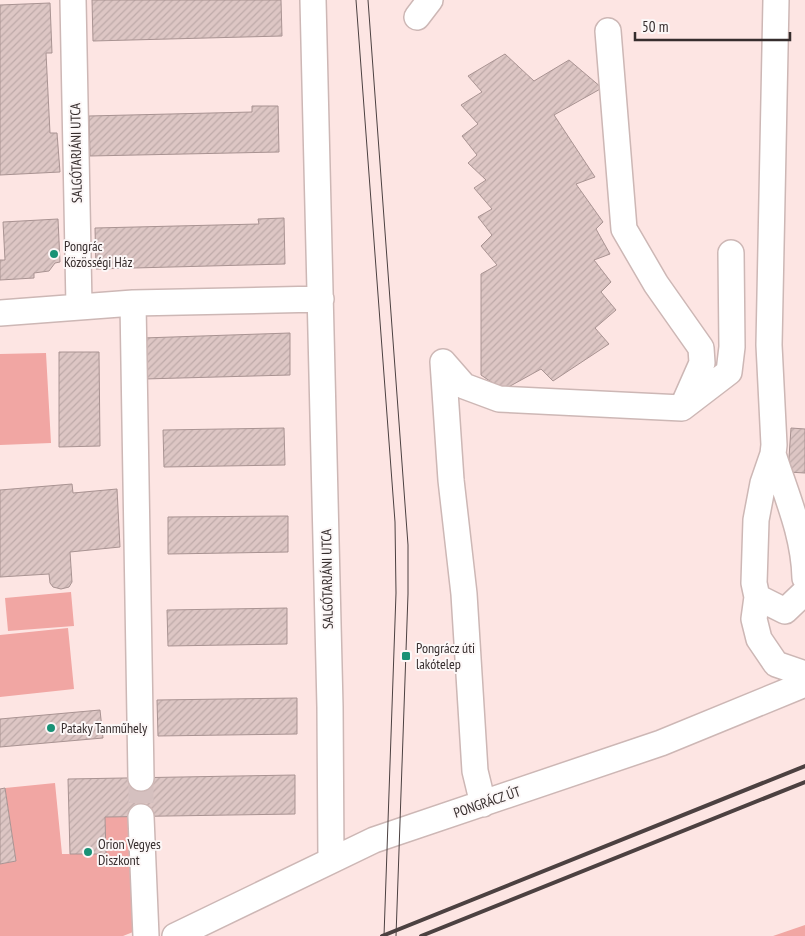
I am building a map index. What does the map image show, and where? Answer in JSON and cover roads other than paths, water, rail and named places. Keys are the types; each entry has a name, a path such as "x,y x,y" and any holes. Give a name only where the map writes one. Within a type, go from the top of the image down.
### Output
{"street":[{"name":"SALGÓTARJÁNI UTCA","path":"73,0 79,306"},
{"name":"SALGÓTARJÁNI UTCA","path":"313,0 330,707 331,860"},
{"path":"776,0 769,345 774,445 773,454 763,483 756,520 754,584 757,597 754,619 759,639 776,664 805,674"},
{"path":"608,31 624,229 656,284 701,348 702,363 682,408"},
{"path":"483,804 475,771 464,594 451,480 443,362 464,386 499,399 682,408 729,372 732,347 731,253"},
{"path":"0,313 133,303 321,299"},
{"path":"133,303 141,775"},
{"path":"732,347 769,345"},
{"path":"773,454 799,530 805,556 805,578"},
{"path":"757,597 785,610 805,592"},
{"name":"PONGRÁCZ ÚT","path":"175,936 374,840 662,742 805,684"},
{"path":"141,817 146,936"}],"tunnel":[{"path":"141,778 141,817"}],"tram line":[{"path":"356,0 395,522 396,593 384,936"},
{"path":"368,0 408,545 408,594 396,936"}],"railway":[{"path":"382,936 805,766"},
{"path":"421,936 805,782"}],"place":[{"name":"Pongrác Közösségi Ház","path":"54,254"},
{"name":"Pongrácz úti lakótelep","path":"406,656"},
{"name":"Pataky Tanműhely","path":"51,728"},
{"name":"Orion Vegyes Diszkont","path":"88,852"}]}
